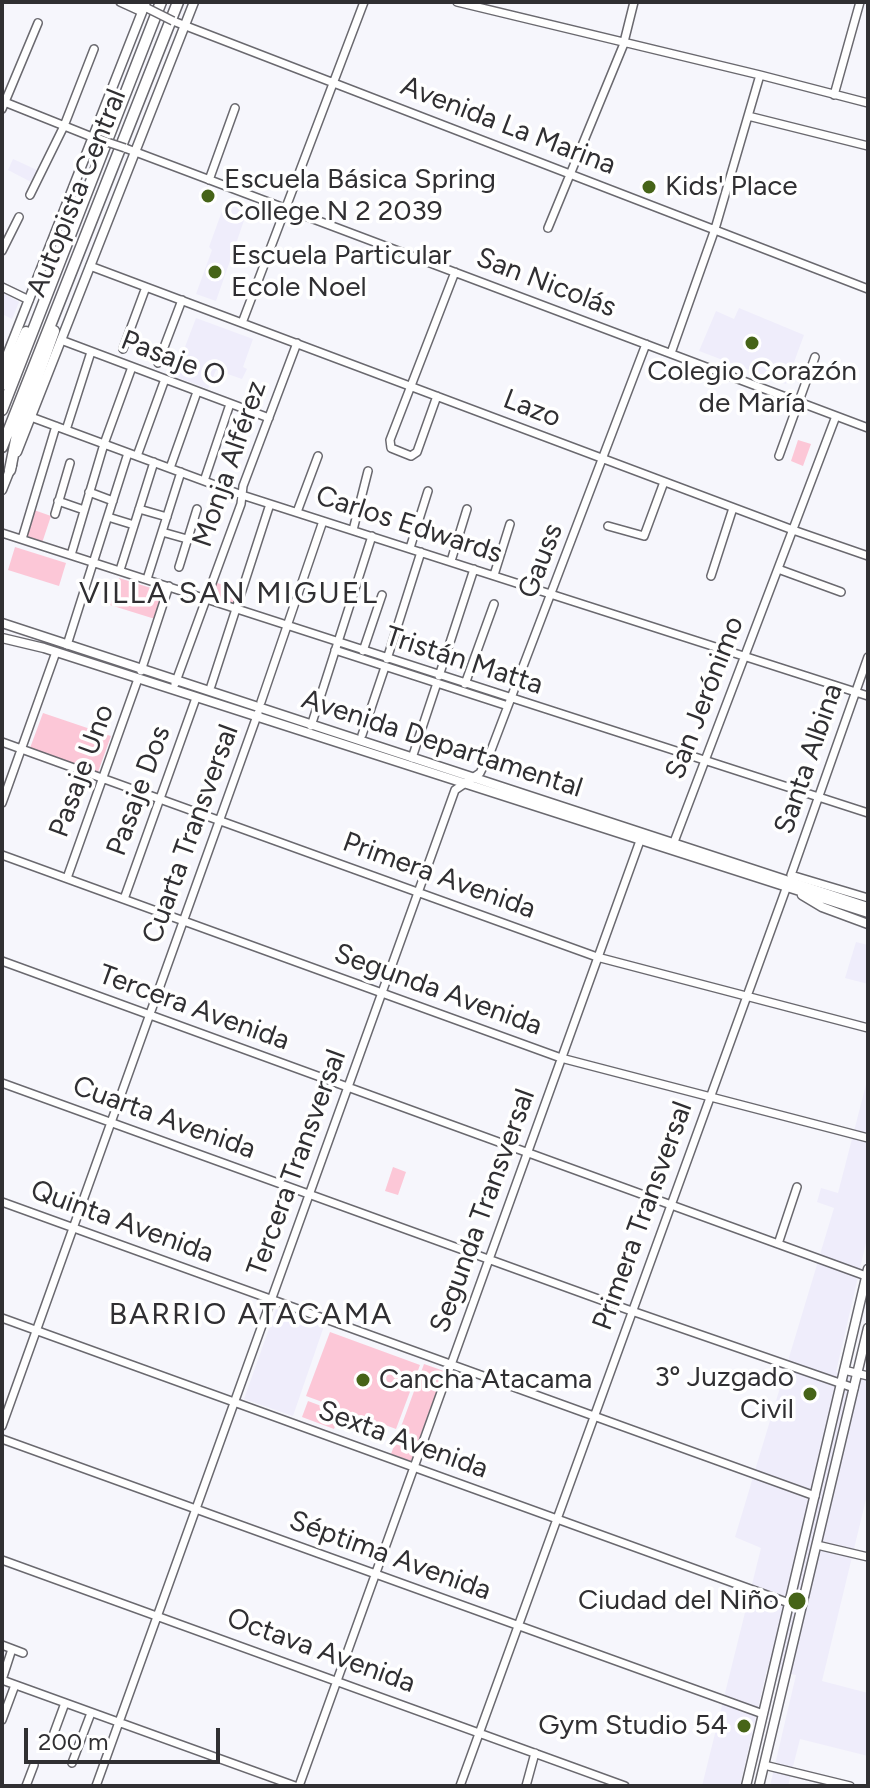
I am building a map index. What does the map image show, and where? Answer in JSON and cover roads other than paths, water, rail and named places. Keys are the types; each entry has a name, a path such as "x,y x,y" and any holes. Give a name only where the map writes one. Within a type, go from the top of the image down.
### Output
{"highway":[{"name":"Autopista Central","path":"2,410 161,2"},
{"name":"Autopista Central","path":"2,447 178,2"},
{"path":"2,385 48,292"},
{"path":"10,470 17,435 50,346 61,297"}],"main road":[{"path":"2,490 194,2"},
{"path":"2,368 145,7"},
{"name":"Avenida Departamental","path":"2,623 140,675"},
{"name":"Avenida Departamental","path":"2,638 140,675 412,758 868,913"},
{"name":"Avenida Departamental","path":"174,686 196,698 259,710 463,784 642,836 674,842 868,907"},
{"path":"750,866 791,875"},
{"path":"787,886 822,907 868,924"},
{"path":"746,1786 867,1272"},
{"path":"759,1786 868,1328"},
{"path":"807,1528 811,1540 817,1545"},
{"path":"763,1714 773,1727"}],"street":[{"name":"Avenida La Marina","path":"120,2 145,7"},
{"name":"Avenida La Marina","path":"135,2 184,27 572,173 868,289"},
{"path":"242,323 364,2"},
{"path":"457,2 868,103"},
{"path":"548,228 624,41 634,2"},
{"path":"834,95 861,2 868,4"},
{"path":"3,104 38,23"},
{"path":"30,195 64,126 94,49"},
{"path":"671,353 715,229 760,75"},
{"name":"San Nicolás","path":"3,104 836,416 866,424"},
{"path":"209,180 235,108"},
{"path":"748,116 868,146"},
{"path":"2,251 19,217"},
{"name":"Lazo","path":"90,266 868,556"},
{"path":"437,396 417,452 411,456 394,451 388,445 455,272"},
{"path":"2,287 29,300"},
{"path":"123,349 146,287"},
{"path":"158,363 182,300"},
{"name":"Pasaje O","path":"61,340 269,418"},
{"name":"Monja Alférez","path":"174,686 297,343"},
{"name":"Gauss","path":"473,779 483,769 646,344"},
{"path":"66,430 91,352"},
{"path":"779,456 815,357"},
{"path":"71,555 104,444 132,367"},
{"path":"137,456 165,379"},
{"path":"170,468 197,392"},
{"path":"204,481 230,404"},
{"name":"San Jerónimo","path":"674,842 836,416"},
{"name":"Carlos Edwards","path":"31,417 242,495 868,696"},
{"path":"22,539 56,426"},
{"path":"67,645 128,453"},
{"path":"297,512 318,456"},
{"path":"120,570 154,462"},
{"path":"55,514 70,463"},
{"path":"353,530 368,471"},
{"path":"147,579 181,472"},
{"path":"608,526 644,536 664,482"},
{"path":"410,548 428,491"},
{"path":"89,492 113,501"},
{"path":"58,501 84,510"},
{"path":"211,686 270,504"},
{"path":"711,576 733,508"},
{"path":"139,509 167,517"},
{"path":"179,567 197,509"},
{"path":"451,561 467,509"},
{"path":"108,517 134,525"},
{"name":"Cuarta Transversal","path":"2,1426 220,820 323,521"},
{"path":"494,575 510,524"},
{"path":"162,532 187,539"},
{"name":"Tristán Matta","path":"2,533 287,625 337,646 438,680 868,813"},
{"path":"311,726 372,536"},
{"path":"362,735 421,552"},
{"path":"412,758 474,569"},
{"path":"778,569 841,592"},
{"name":"Pasaje Uno","path":"67,878 169,586"},
{"path":"363,651 382,595"},
{"path":"465,684 494,604"},
{"name":"Tristán Matta","path":"337,646 363,651 386,663"},
{"path":"2,803 56,652"},
{"name":"Santa Albina","path":"791,875 868,657"},
{"name":"Tristán Matta","path":"438,680 465,684 509,702"},
{"name":"Pasaje Dos","path":"124,899 196,698"},
{"name":"Primera Avenida","path":"2,742 597,957 868,1028"},
{"path":"463,784 473,779"},
{"name":"Tercera Transversal","path":"96,1786 455,790 463,784"},
{"name":"Segunda Transversal","path":"297,1786 642,836"},
{"name":"Segunda Avenida","path":"2,855 561,1058 868,1138"},
{"path":"791,875 868,898"},
{"name":"Primera Transversal","path":"460,1786 787,886"},
{"name":"Tercera Avenida","path":"2,961 778,1244 867,1272"},
{"name":"Cuarta Avenida","path":"2,1083 854,1388"},
{"path":"778,1244 797,1187"},
{"name":"Quinta Avenida","path":"2,1202 815,1496"},
{"name":"Sexta Avenida","path":"2,1318 789,1603"},
{"path":"844,1370 868,1376"},
{"name":"Séptima Avenida","path":"2,1439 763,1714"},
{"path":"817,1545 868,1557"},
{"name":"Octava Avenida","path":"2,1560 625,1786"},
{"path":"2,1645 23,1653"},
{"path":"12,1649 2,1680 297,1786"},
{"path":"2,1720 15,1685"},
{"path":"51,1741 65,1703"},
{"path":"72,1763 91,1713"},
{"path":"526,1786 535,1753"},
{"path":"26,1786 34,1765"},
{"path":"764,1765 850,1786"}],"place":[{"name":"Kids' Place","path":"649,187"},
{"name":"Escuela Básica Spring College N 2 2039","path":"208,196"},
{"name":"Escuela Particular Ecole Noel","path":"215,272"},
{"name":"Colegio Corazón de María","path":"752,343"},
{"name":"Cancha Atacama","path":"363,1380"},
{"name":"3º Juzgado Civil","path":"810,1394"},
{"name":"Ciudad del Niño","path":"797,1601"},
{"name":"Gym Studio 54","path":"744,1726"}],"district":[{"name":"VILLA SAN MIGUEL","path":"229,594"},
{"name":"BARRIO ATACAMA","path":"251,1315"}]}
